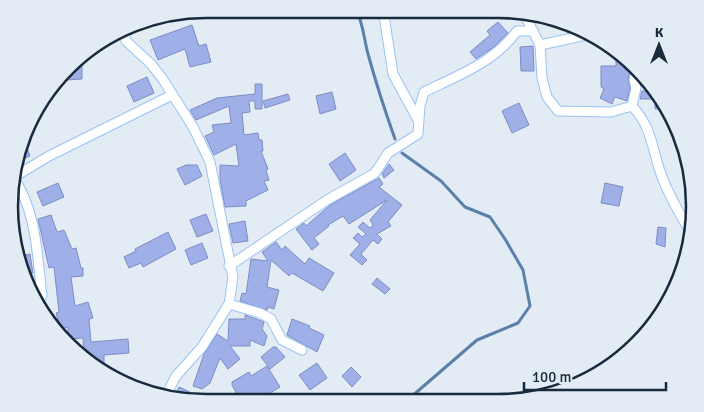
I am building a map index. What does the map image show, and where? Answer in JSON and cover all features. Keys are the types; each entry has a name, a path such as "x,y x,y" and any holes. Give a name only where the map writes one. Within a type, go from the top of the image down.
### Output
{"street":[{"path":"384,18 393,74 418,120"},
{"path":"527,20 540,45 542,78 548,97 558,111 611,112 632,106"},
{"path":"229,266 327,200 375,172 388,153 418,134 418,120 424,92 481,64 512,38 517,31 533,31"},
{"path":"125,36 138,54 151,64 162,78 193,128 210,162 229,266 233,277 229,304 202,348 176,376 168,391"},
{"path":"540,45 580,36"},
{"path":"632,106 636,88 635,77"},
{"path":"20,173 57,152 172,96"},
{"path":"632,106 642,116 650,135 661,175 686,223"},
{"path":"19,184 33,224 41,297"},
{"path":"229,304 260,313 271,319 282,340 302,350"}],"building":[{"path":"498,22 508,33 494,47 476,59 470,52 490,35 487,31"},
{"path":"192,25 199,46 206,44 211,62 190,67 185,49 158,60 150,40"},
{"path":"533,46 534,71 521,71 520,47"},
{"path":"616,59 630,72 628,79 630,88 627,101 615,97 612,104 600,98 604,89 601,87 601,66 616,66"},
{"path":"82,64 82,79 66,80"},
{"path":"147,77 154,93 134,102 127,86"},
{"path":"255,84 262,84 262,109 255,109 255,101 249,101 250,112 242,113 244,135 258,133 259,140 262,140 263,151 261,151 268,169 266,170 269,180 264,181 268,190 246,201 246,206 225,207 220,179 220,165 239,166 236,144 214,155 205,136 214,132 212,125 231,123 229,106 196,120 190,110 217,98 255,94"},
{"path":"642,91 648,92 654,99 640,99"},
{"path":"332,92 336,109 320,114 316,96"},
{"path":"288,94 290,100 265,108 263,101"},
{"path":"655,101 659,109 655,109"},
{"path":"519,103 529,125 512,133 502,111"},
{"path":"27,148 30,156 24,159"},
{"path":"345,153 356,170 340,181 329,164"},
{"path":"389,164 394,170 384,178 382,174"},
{"path":"186,165 197,165 202,176 185,185 177,169"},
{"path":"379,178 383,184 379,187 402,205 388,222 391,226 377,234 382,239 378,244 373,240 361,254 367,260 362,265 350,255 360,244 353,238 358,233 362,237 366,234 358,227 363,222 370,228 373,225 370,220 387,200 349,224 343,216 328,225 314,238 319,244 312,250 296,229 304,223 306,226 330,205"},
{"path":"58,183 64,197 43,206 37,192"},
{"path":"605,183 623,187 619,206 601,203"},
{"path":"206,214 213,231 197,237 190,220"},
{"path":"51,215 57,232 64,230 72,249 76,248 81,268 83,268 83,276 71,277 75,306 88,302 93,318 89,319 91,342 128,339 129,353 104,355 104,363 101,363 84,349 83,338 73,339 68,334 68,327 63,329 60,325 56,313 59,312 54,267 49,268 38,219"},
{"path":"245,221 248,241 233,243 229,224"},
{"path":"658,227 666,228 665,247 656,244"},
{"path":"168,232 176,249 143,267 141,263 129,268 124,257 136,251 135,249"},
{"path":"276,242 282,250 285,246 305,264 309,258 334,273 323,291 292,273 289,276 271,260 267,287 279,290 274,309 268,307 267,310 240,301 242,293 246,294 251,259 268,261 262,252"},
{"path":"202,243 208,258 191,265 185,250"},
{"path":"30,254 33,273 30,273 24,255"},
{"path":"377,278 390,289 385,294 372,284"},
{"path":"245,315 264,322 262,329 267,336 264,346 250,340 250,346 230,346 240,359 228,369 220,358 210,383 202,389 193,386 204,354 217,334 228,341 229,319 245,319"},
{"path":"292,319 310,326 309,328 324,335 317,352 287,335"},
{"path":"273,347 276,347 285,357 270,369 261,357"},
{"path":"317,363 327,378 310,390 299,375"},
{"path":"267,366 280,387 268,394 237,394 232,382 249,372 251,376"},
{"path":"351,367 361,377 352,387 342,376"},
{"path":"179,387 190,392 189,394 176,392"}],"waterway":[{"path":"359,18 374,76 395,139"},
{"path":"402,153 441,181 465,207 490,217 523,270 530,306 518,323 477,340 414,394"}]}
